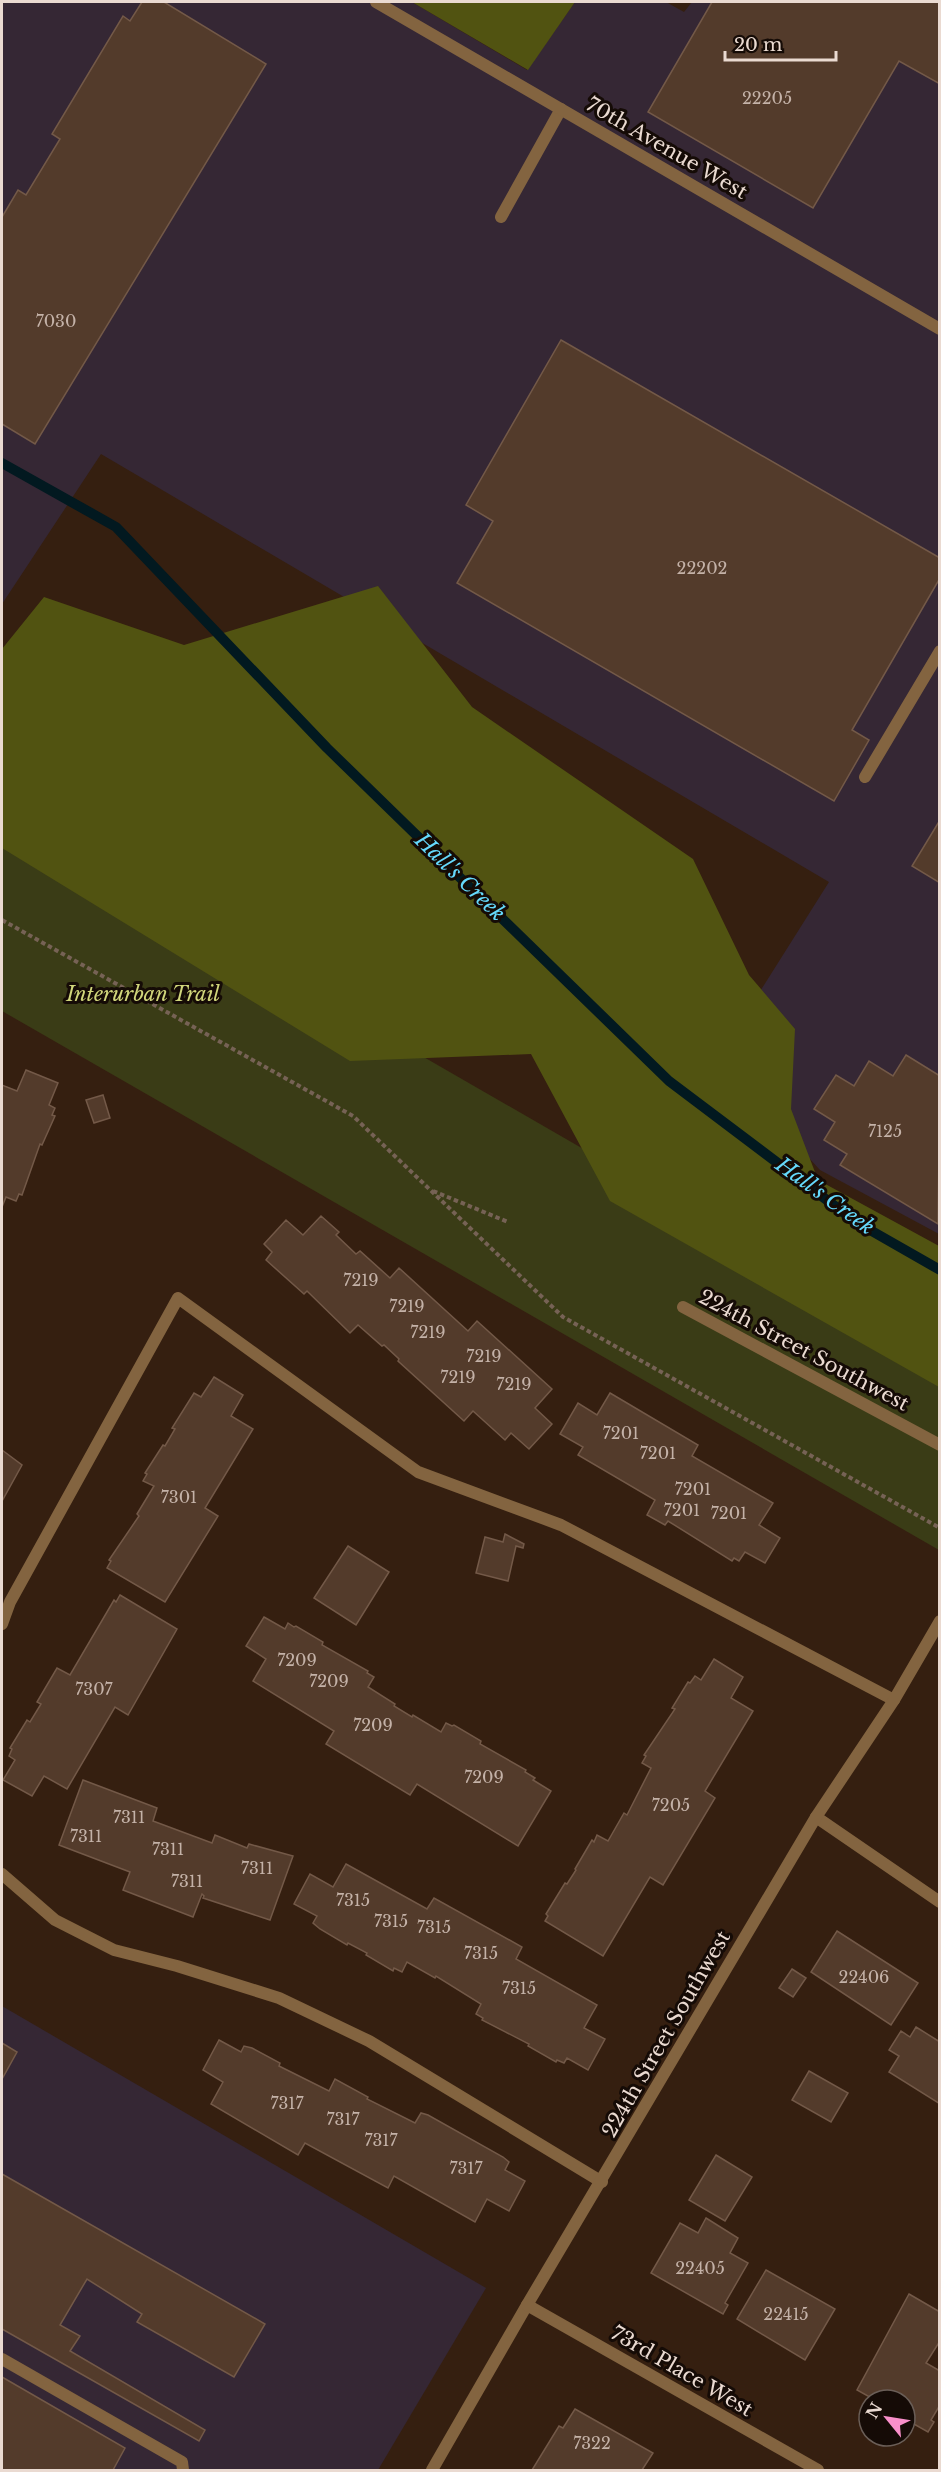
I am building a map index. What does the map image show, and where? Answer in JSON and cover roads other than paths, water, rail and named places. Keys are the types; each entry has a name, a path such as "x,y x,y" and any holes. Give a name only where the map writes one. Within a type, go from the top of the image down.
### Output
{"street":[{"name":"70th Avenue West","path":"376,2 939,329"},
{"path":"501,217 561,109"},
{"path":"865,777 939,651"},
{"path":"2,1624 10,1602 178,1298 418,1472 561,1525 894,1700"},
{"name":"224th Street Southwest","path":"683,1308 939,1445"},
{"name":"224th Street Southwest","path":"432,2470 816,1817 894,1700 939,1621"},
{"path":"816,1817 939,1902"},
{"path":"2,1874 55,1920 114,1950 177,1966 279,1998 369,2041 602,2182"},
{"name":"73rd Place West","path":"527,2305 818,2470"},
{"path":"2,2359 182,2462 183,2470"}],"waterway":[{"name":"Hall's Creek","path":"2,463 116,527 327,748 669,1081 856,1222 940,1270"}],"park label":[{"name":"Interurban Trail","path":"143,994"}]}
